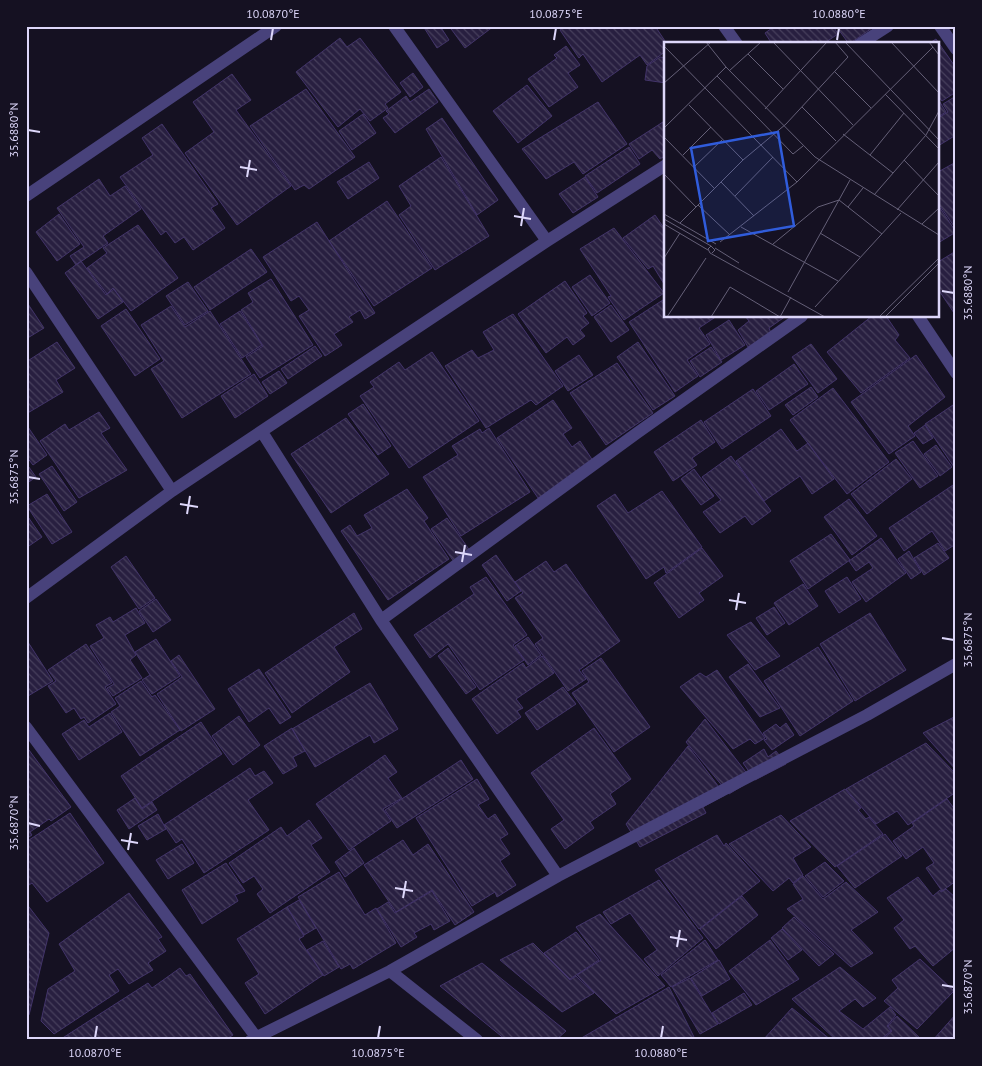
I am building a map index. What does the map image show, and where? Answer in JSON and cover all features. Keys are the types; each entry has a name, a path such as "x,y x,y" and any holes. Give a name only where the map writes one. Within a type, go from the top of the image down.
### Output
{"street":[{"path":"26,196 276,26"},
{"path":"394,26 547,241"},
{"path":"724,26 735,42"},
{"path":"863,42 888,26"},
{"path":"940,26 956,49"},
{"path":"26,598 172,491 547,241 664,166"},
{"path":"26,272 172,491"},
{"path":"381,620 629,439 799,318"},
{"path":"919,318 956,372"},
{"path":"262,432 381,620 558,876"},
{"path":"26,727 254,1038 390,971 558,876 867,715 956,664"},
{"path":"390,971 477,1040"}],"building":[{"path":"423,26 440,26 449,40 437,48"},
{"path":"449,26 494,26 465,48"},
{"path":"565,26 655,26 666,42 664,42 664,52 647,65 640,55 602,82 583,54 579,58 560,30"},
{"path":"775,26 833,26 838,34 826,42 817,42 816,40 813,42 771,42 765,33"},
{"path":"836,26 875,26 852,42 848,42"},
{"path":"340,38 347,47 360,38 401,92 385,104 388,108 370,121 360,109 338,127 296,72"},
{"path":"940,45 956,68 956,92 942,101 940,98"},
{"path":"566,46 580,65 568,73 578,87 549,107 528,79 557,58 554,55"},
{"path":"660,57 664,58 664,83 645,80 647,66"},
{"path":"413,73 423,87 410,97 400,83"},
{"path":"232,74 251,100 236,110 291,186 237,225 185,153 214,132 193,102"},
{"path":"527,85 552,116 518,143 493,111"},
{"path":"306,89 355,157 309,189 304,185 295,190 250,126"},
{"path":"429,89 438,102 395,133 383,118 389,114 386,111 406,96 410,102"},
{"path":"956,96 956,135 940,145 940,117 948,112 943,104"},
{"path":"598,102 627,144 583,174 574,162 546,179 522,149"},
{"path":"940,102 946,112 940,116"},
{"path":"363,114 376,133 352,150 339,131"},
{"path":"442,118 498,200 477,215 426,129"},
{"path":"664,121 664,156 660,159 652,150 639,159 629,144"},
{"path":"162,124 218,204 211,208 225,228 193,250 184,237 175,243 166,231 161,235 120,177 153,155 142,138"},
{"path":"629,147 640,164 597,193 585,176"},
{"path":"441,157 489,236 435,270 399,215 411,206 399,186"},
{"path":"369,162 379,178 348,199 337,182"},
{"path":"956,162 956,229 940,206 940,171"},
{"path":"585,177 598,197 573,213 559,194"},
{"path":"99,179 110,196 125,186 141,209 103,236 108,243 76,265 70,256 84,247 57,208"},
{"path":"387,201 432,268 374,306 329,241"},
{"path":"940,208 956,232 940,242"},
{"path":"59,214 80,244 57,261 36,232"},
{"path":"655,215 664,228 664,284 653,266 648,269 623,238"},
{"path":"317,222 375,313 365,319 360,310 349,317 353,322 334,334 342,345 325,356 299,316 309,310 299,296 291,301 263,257"},
{"path":"138,225 178,278 131,311 113,288 107,294 87,268 107,253 103,248"},
{"path":"614,228 664,293 624,320 608,297 611,296 580,249"},
{"path":"251,249 267,272 210,310 194,287"},
{"path":"956,251 956,316 940,292 940,261"},
{"path":"81,261 106,295 114,289 123,302 98,319 65,273"},
{"path":"590,275 610,303 592,316 572,287"},
{"path":"271,279 313,345 260,378 246,357 263,346 241,310 253,302 248,293"},
{"path":"565,281 587,313 583,316 589,323 580,330 585,336 573,345 567,337 546,353 518,314"},
{"path":"188,282 208,311 185,325 166,296"},
{"path":"664,299 664,318 714,318 699,328 710,344 687,360 698,376 675,392 629,322"},
{"path":"26,301 44,328 26,339"},
{"path":"611,305 629,330 611,342 594,317"},
{"path":"171,306 185,327 210,311 251,374 182,418 151,369 164,361 141,325"},
{"path":"126,309 160,359 135,376 101,326"},
{"path":"240,311 262,345 242,358 220,324"},
{"path":"513,314 563,386 536,405 531,400 486,428 445,366 472,350 478,358 494,350 483,332"},
{"path":"747,318 783,318 769,328 771,333 748,347 738,330 749,321"},
{"path":"870,318 887,318 899,335 895,340 910,358 861,393 827,352"},
{"path":"729,320 745,345 721,360 706,335"},
{"path":"57,342 75,368 56,380 63,392 26,414 26,362"},
{"path":"638,342 675,396 653,410 617,357"},
{"path":"811,344 837,379 818,393 792,357"},
{"path":"315,346 322,356 288,379 281,369"},
{"path":"711,347 722,362 700,377 690,361"},
{"path":"432,352 479,421 409,468 360,396 374,387 370,382 399,362 405,370"},
{"path":"579,355 593,375 568,391 555,371"},
{"path":"916,355 945,397 908,426 915,436 889,454 851,402"},
{"path":"617,363 653,413 606,445 570,393"},
{"path":"794,364 808,384 769,410 756,391"},
{"path":"279,371 287,383 270,394 262,382"},
{"path":"254,374 268,396 235,418 221,396"},
{"path":"811,387 818,397 793,415 785,405"},
{"path":"833,388 889,462 847,494 790,420"},
{"path":"753,389 771,416 722,449 704,422"},
{"path":"553,400 572,428 563,434 572,447 580,441 597,467 538,498 497,438"},
{"path":"363,404 391,446 378,455 348,414"},
{"path":"953,405 956,409 956,466 954,467 925,424"},
{"path":"99,412 110,428 101,433 127,470 79,498 40,441 65,424 69,430"},
{"path":"346,418 389,474 331,513 291,454"},
{"path":"701,420 715,442 692,458 697,465 673,481 654,452"},
{"path":"925,425 933,438 923,444 914,433"},
{"path":"28,427 47,455 33,465 26,456 26,428"},
{"path":"489,428 530,492 461,536 423,477 458,455 452,446 480,429 482,433"},
{"path":"781,429 797,451 808,443 834,479 812,494 800,476 764,501 736,461"},
{"path":"913,441 938,476 920,488 895,453"},
{"path":"936,445 952,467 940,476 924,454"},
{"path":"731,456 771,511 752,525 745,516 720,533 703,512 721,500 702,477"},
{"path":"896,459 912,479 867,514 851,494"},
{"path":"26,463 36,477 26,484"},
{"path":"52,466 77,502 64,511 39,474"},
{"path":"694,469 714,496 701,505 681,479"},
{"path":"956,483 956,544 945,551 932,531 904,551 889,528"},
{"path":"407,489 428,518 424,521 449,559 388,600 341,531 350,525 357,536 372,528 364,515"},
{"path":"662,491 702,547 666,573 664,567 646,579 597,506 615,494 628,513"},
{"path":"47,494 72,532 52,544 27,506"},
{"path":"849,499 877,536 852,555 824,517"},
{"path":"26,514 42,537 26,548"},
{"path":"447,518 475,558 459,569 431,529"},
{"path":"831,534 850,560 808,589 790,561"},
{"path":"881,538 906,573 866,602 852,582 873,568 869,562 856,571 849,561"},
{"path":"938,543 949,558 924,575 914,558"},
{"path":"702,548 723,576 699,593 704,600 679,618 654,583"},
{"path":"909,551 921,572 911,579 898,559"},
{"path":"496,555 521,591 507,601 482,565"},
{"path":"126,556 155,598 139,609 111,567"},
{"path":"546,561 554,572 566,564 620,641 579,670 586,679 568,691 535,644 543,638 515,598 523,593 515,582"},
{"path":"486,577 527,635 513,645 524,660 480,690 448,644 430,658 414,635 474,594 470,587"},
{"path":"847,577 861,599 839,613 825,591"},
{"path":"803,584 818,606 789,625 774,603"},
{"path":"156,599 171,620 153,632 139,611"},
{"path":"774,607 785,623 767,635 756,618"},
{"path":"136,608 145,623 125,635 136,655 130,660 142,678 113,696 107,688 114,684 90,646 104,638 96,625 110,617 113,622"},
{"path":"354,613 362,629 334,647 350,672 292,713 265,673"},
{"path":"870,613 906,670 855,701 820,644"},
{"path":"751,622 780,656 755,670 727,635"},
{"path":"528,637 541,655 528,665 515,646"},
{"path":"26,639 53,681 28,696 26,692"},
{"path":"156,639 180,676 152,694 142,680 150,675 135,652"},
{"path":"86,644 112,683 105,687 116,704 88,723 84,717 81,719 74,708 66,713 48,686 56,681 48,670"},
{"path":"818,647 853,701 800,736 764,681"},
{"path":"448,648 476,687 466,694 438,656"},
{"path":"179,655 215,709 181,731 157,694 182,677 171,661"},
{"path":"542,656 554,673 516,699 523,708 517,711 521,717 497,734 472,699 523,663 526,668"},
{"path":"601,658 650,727 614,752 572,693 589,682 582,671"},
{"path":"748,664 780,708 760,717 729,677"},
{"path":"259,669 291,717 280,724 269,708 249,722 228,689"},
{"path":"717,670 765,738 755,744 750,739 733,749 680,687 700,673 706,677"},
{"path":"141,681 152,697 155,695 180,730 140,756 111,712 120,706 115,698"},
{"path":"370,683 398,729 374,743 370,735 315,767 292,729"},
{"path":"563,687 576,704 537,730 525,713"},
{"path":"110,713 122,732 79,760 62,734 84,720 89,727"},
{"path":"239,716 260,745 233,765 212,736"},
{"path":"956,716 956,770 923,733"},
{"path":"705,719 752,780 729,794 686,742"},
{"path":"201,722 222,754 142,808 121,776"},
{"path":"786,723 794,735 772,750 764,740 767,739 763,733 776,724 780,728"},
{"path":"292,728 305,751 293,757 297,766 283,774 264,746"},
{"path":"594,728 631,779 610,794 616,804 590,822 594,828 565,849 551,829 564,820 531,773"},
{"path":"926,743 956,774 956,792 908,825 897,811 876,824 846,789"},
{"path":"26,746 71,807 51,821 49,819 30,832 32,835 26,839"},
{"path":"688,746 725,795 703,807 706,813 640,847 626,824"},
{"path":"764,749 768,757 776,751 786,764 755,780 743,763"},
{"path":"385,755 397,772 388,778 402,798 383,809 391,821 349,850 316,804"},
{"path":"461,760 473,779 397,828 385,810"},
{"path":"250,768 255,776 264,771 273,783 248,800 269,830 204,873 182,839 176,843 164,825"},
{"path":"477,779 489,799 478,805 488,819 495,814 508,834 500,839 510,854 500,861 516,885 497,897 495,892 472,906 416,818"},
{"path":"845,789 861,808 858,810 866,819 869,817 883,834 835,867 790,821"},
{"path":"135,798 142,809 152,802 157,810 129,829 117,810"},
{"path":"947,799 956,811 956,881 942,891 926,868 934,863 923,847 906,859 893,841 914,826 912,823"},
{"path":"70,813 104,863 47,902 32,883 26,887 26,842"},
{"path":"158,814 166,829 147,840 138,826"},
{"path":"781,815 811,847 793,858 803,875 793,883 789,878 773,891 729,844"},
{"path":"309,820 322,838 311,845 330,872 270,913 257,894 263,889 254,876 243,883 229,863 281,827 287,836"},
{"path":"885,834 902,856 855,888 837,866"},
{"path":"717,835 724,846 726,843 760,881 699,929 655,870"},
{"path":"403,840 413,855 428,844 474,912 455,925 432,890 396,912 364,865"},
{"path":"182,844 194,863 168,879 156,860"},
{"path":"354,848 364,863 345,877 335,862"},
{"path":"825,862 844,881 823,897 805,876"},
{"path":"226,863 245,891 235,895 238,901 202,924 182,890"},
{"path":"339,872 365,915 376,908 396,943 353,969 350,964 341,969 298,897"},
{"path":"803,876 823,899 846,882 878,912 851,930 873,953 851,967 787,909 803,899 793,884"},
{"path":"918,877 933,896 940,890 941,892 946,889 956,898 956,947 933,966 915,946 910,949 894,928 904,920 887,898"},
{"path":"659,880 703,938 658,976 644,959 657,950 630,913 611,924 603,912"},
{"path":"432,891 450,921 434,930 431,924 414,933 417,937 401,947 377,909 388,902 395,913"},
{"path":"129,893 162,937 158,939 166,951 148,963 153,970 129,984 118,969 109,975 119,991 54,1034 41,1021 48,989 75,971 59,944"},
{"path":"742,896 758,915 716,949 700,929"},
{"path":"299,900 316,928 304,935 287,907"},
{"path":"26,903 49,933 29,1015 26,1013"},
{"path":"287,907 304,936 299,939 323,975 265,1014 245,983 259,974 237,939"},
{"path":"600,914 665,986 616,1014 577,975 601,960 576,927"},
{"path":"794,917 834,954 819,966 782,928"},
{"path":"782,929 802,950 788,960 771,938"},
{"path":"576,932 599,960 570,979 544,953"},
{"path":"705,940 718,960 671,987 661,975"},
{"path":"770,940 799,979 756,1005 729,971"},
{"path":"323,941 339,967 324,976 307,950"},
{"path":"533,943 570,980 576,976 594,993 562,1012 500,960"},
{"path":"920,959 954,991 917,1029 884,1001 898,988 892,980"},
{"path":"719,960 730,979 702,996 691,978"},
{"path":"482,963 566,1031 556,1040 551,1040 548,1037 544,1040 506,1040 440,986"},
{"path":"840,967 876,998 863,1007 855,999 839,1011 863,1029 890,1007 896,1015 887,1026 891,1031 880,1040 836,1040 792,999"},
{"path":"180,968 186,976 190,974 233,1035 225,1040 61,1039 148,983 152,988"},
{"path":"690,978 718,1024 700,1034 672,987"},
{"path":"669,987 694,1037 690,1040 578,1040"},
{"path":"744,993 752,1005 719,1024 712,1013"},
{"path":"792,1008 831,1040 763,1040"},
{"path":"956,1014 956,1040 933,1040"},
{"path":"897,1016 922,1040 882,1040 892,1031 888,1026"}]}
